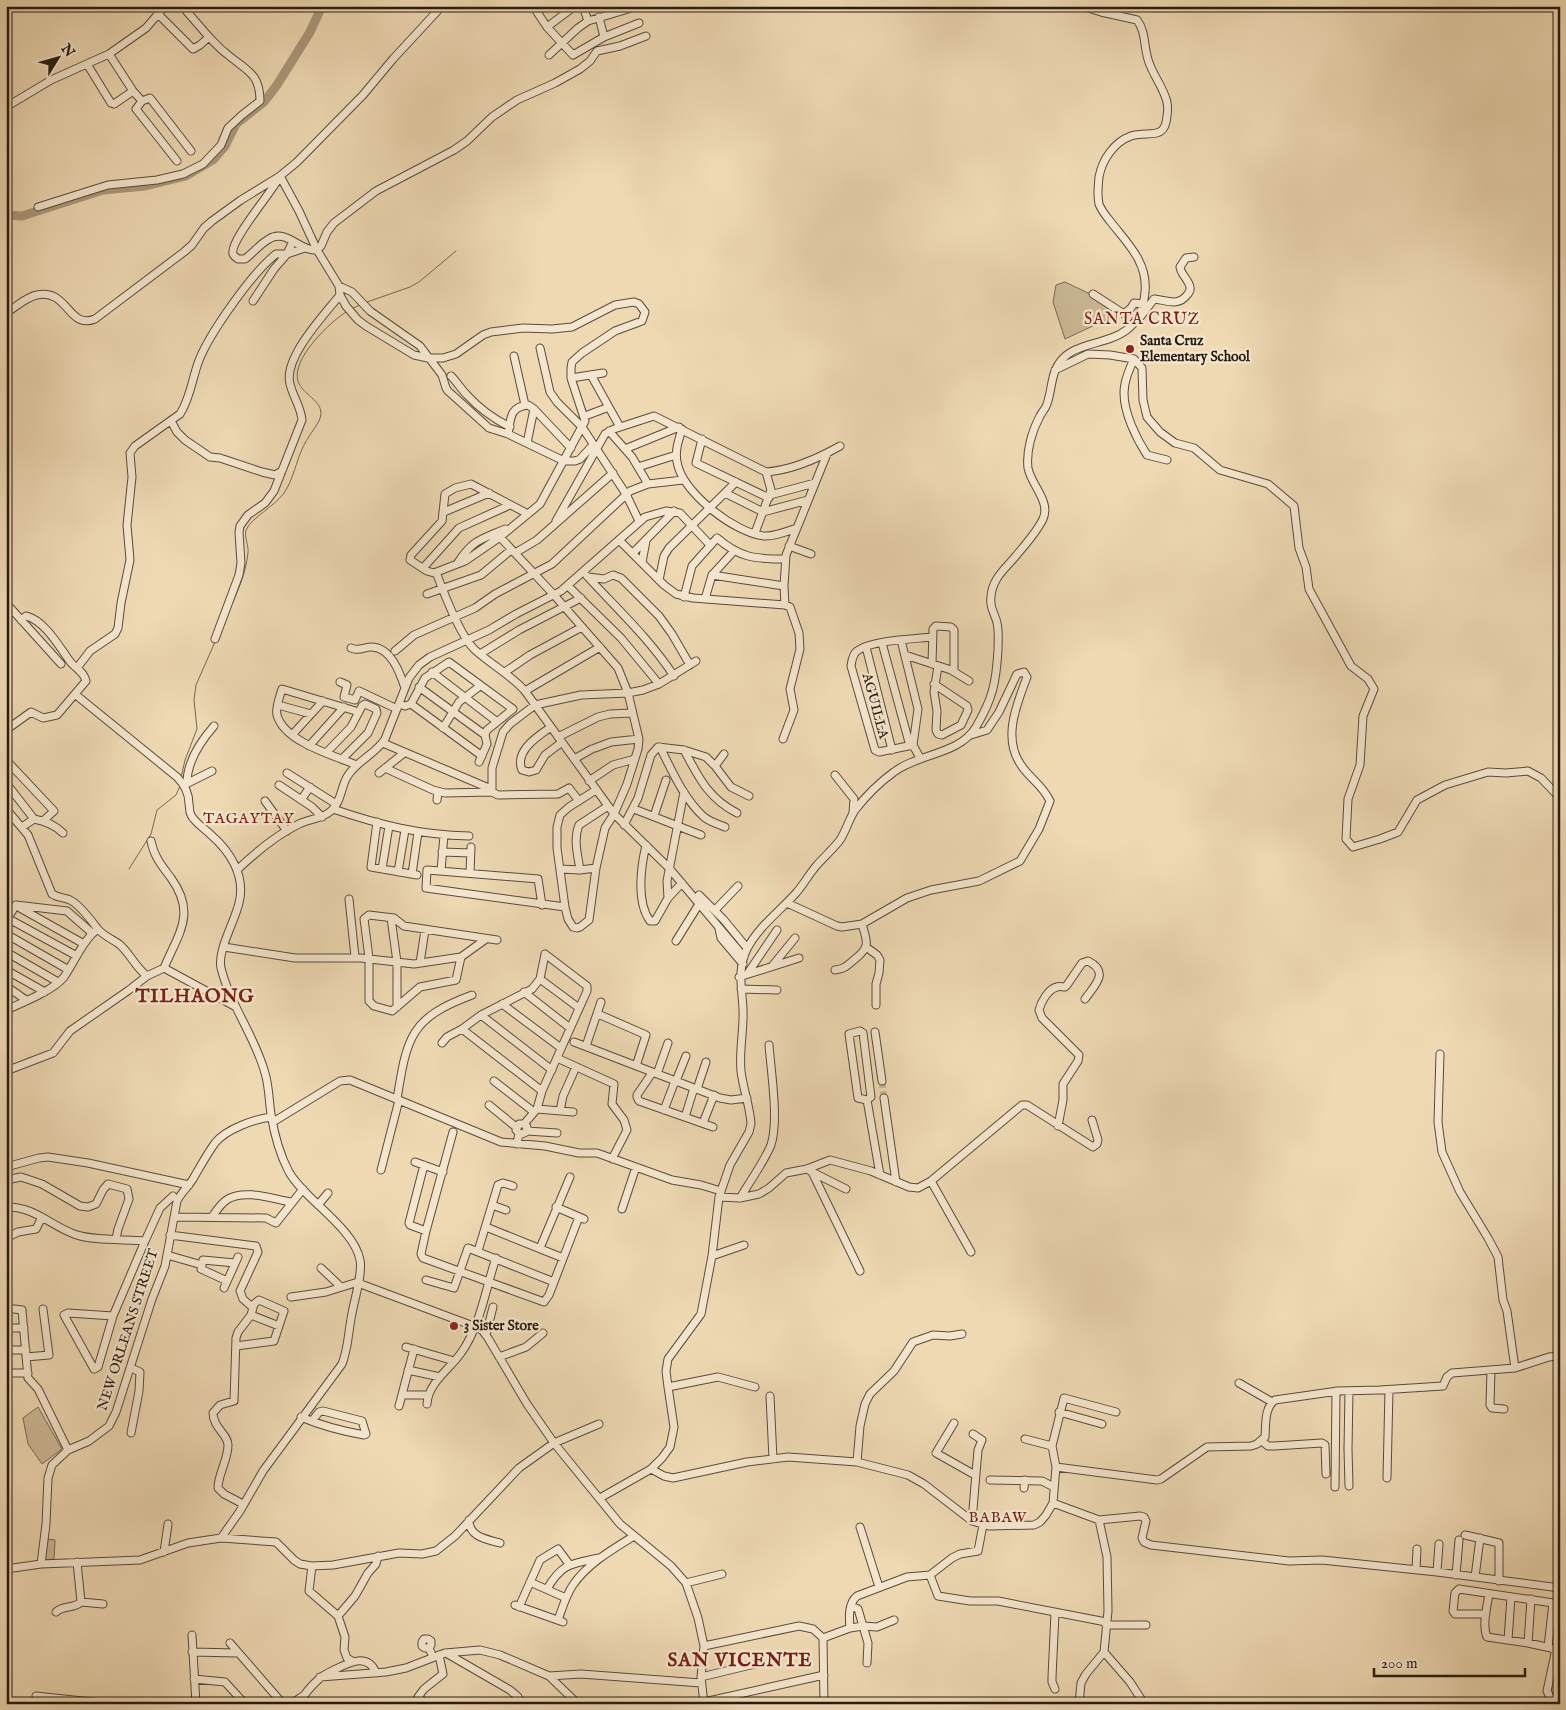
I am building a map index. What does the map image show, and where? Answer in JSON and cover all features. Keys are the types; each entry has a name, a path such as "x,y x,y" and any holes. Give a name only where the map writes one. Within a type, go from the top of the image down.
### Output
{"street":[{"path":"6,107 51,80 108,54 146,28 165,6"},
{"path":"38,207 108,185 157,180 183,174 202,164 221,144 228,128 260,101 260,89 256,79 242,64 228,55 209,37 182,6"},
{"path":"6,313 28,298 43,294 58,298 75,317 89,321 95,319 184,252 212,221 241,200 280,176 297,162 363,95 388,64 442,6"},
{"path":"548,27 562,14 575,6"},
{"path":"583,6 588,21"},
{"path":"1081,6 1137,20 1143,29 1145,50 1149,64 1166,98 1168,108 1163,129 1158,133 1132,135 1118,145 1106,157 1098,179 1097,192 1099,204 1104,214 1139,259 1145,272 1145,293 1137,320"},
{"path":"549,55 588,21 620,8 635,7"},
{"path":"536,8 548,27 573,55 591,43 639,23"},
{"path":"158,14 193,49 209,37"},
{"path":"599,17 604,37"},
{"path":"317,250 334,223 376,191 454,150 504,108 580,69 590,61 597,51 620,46 646,36"},
{"path":"591,43 597,51"},
{"path":"108,54 142,101"},
{"path":"87,64 114,104 133,91"},
{"path":"177,161 136,109 142,101 150,98 191,151"},
{"path":"280,176 243,230 233,248 233,254 238,259 245,259 274,236 282,236 293,240 305,248 317,250"},
{"path":"280,176 317,250 340,286 352,292 370,311 420,346 442,375 448,391 485,425 494,430 509,430"},
{"path":"253,301 269,276 287,254 293,240"},
{"path":"77,668 90,651 115,634 118,628 130,560 127,525 132,477 130,453 135,446 180,414 185,407 198,363 209,339 242,293 263,268 276,254 287,254 305,248"},
{"path":"971,735 992,697 996,680 997,621 991,610 990,600 993,583 1043,518 1045,508 1029,472 1028,452 1038,419 1047,405 1058,363 1070,353 1086,345 1110,339 1125,332 1145,313 1152,300 1176,302 1182,300 1191,288 1181,273 1180,267 1186,258 1194,257"},
{"path":"340,286 340,295 352,312 366,326 407,352 439,359 451,356 483,335 491,332 523,328 564,329 579,324 615,305 634,302 643,308 645,312 642,320 615,331 575,358 570,368 571,378 585,416 585,421 542,501 528,514 465,562 434,573 410,560 411,555 442,521 445,494 455,488 471,484 528,514"},
{"path":"1093,294 1113,309 1124,314 1132,308 1134,303 1143,304"},
{"path":"215,639 239,575 241,563 240,526 248,515 265,502 274,491 302,420 302,411 290,383 292,362 310,334 340,295"},
{"path":"540,348 550,392 557,402 582,427 626,494 639,521"},
{"path":"1055,370 1088,354 1134,359 1142,368 1143,400 1147,418 1160,432 1175,443 1194,448 1220,470 1268,484 1294,506 1299,548 1306,567 1309,589 1351,666 1368,679 1374,689 1362,716 1360,765 1348,799 1346,838 1353,847 1398,832 1417,800 1445,786 1488,772 1506,773 1528,770 1541,778 1560,798"},
{"path":"514,356 525,405"},
{"path":"1134,359 1125,385 1126,408 1139,442 1147,455 1167,460"},
{"path":"571,378 602,373"},
{"path":"592,375 620,427"},
{"path":"451,376 477,404 527,443 564,461 575,462 595,447"},
{"path":"509,430 513,411 525,405"},
{"path":"525,405 534,409 571,448"},
{"path":"585,416 609,406"},
{"path":"527,443 534,409"},
{"path":"556,522 595,447 605,434 654,416 766,472 814,460 840,446"},
{"path":"171,421 177,432 185,440 210,457 220,458 275,475 282,471"},
{"path":"625,448 680,428"},
{"path":"680,428 676,455 683,480 710,508 728,522 764,536 797,528"},
{"path":"610,431 625,448 648,484"},
{"path":"702,439 696,463 769,496 815,483"},
{"path":"785,605 785,559 827,454"},
{"path":"638,467 676,455"},
{"path":"755,533 771,487 766,472"},
{"path":"427,594 481,575 513,552 537,540 613,473"},
{"path":"395,651 414,635 475,608 495,594 552,564 626,494 635,488 648,484 683,480"},
{"path":"659,580 664,556 668,548 736,482"},
{"path":"444,512 489,493"},
{"path":"725,494 763,512 808,500"},
{"path":"423,568 453,537 459,528 510,505"},
{"path":"633,553 674,511"},
{"path":"237,870 262,848 287,831 299,824 322,817 335,806 346,778 382,743 411,674 425,660 554,595 568,586 585,575 618,540 639,521 651,514 674,511 680,513 710,545"},
{"path":"497,536 554,595 621,673 639,739 627,784 614,814 605,828 596,868 590,916 587,922 580,927 573,927 568,919 565,907 560,869 557,834 560,815 596,790"},
{"path":"457,564 472,544 497,536"},
{"path":"684,596 692,566 717,538 734,551 756,559 785,559"},
{"path":"618,540 668,589 684,596 790,607 794,614 800,642 799,656 790,689 794,710 783,739"},
{"path":"642,562 646,540"},
{"path":"789,546 811,554"},
{"path":"705,599 712,575 734,551"},
{"path":"436,572 467,640 480,654 505,672 525,691 614,814 670,868 744,960"},
{"path":"492,791 492,768 503,732 510,724 535,705 581,695 628,693 643,690 674,676 693,663 658,616 621,578 613,576 604,579 585,575"},
{"path":"585,575 640,631 674,676"},
{"path":"712,575 784,586"},
{"path":"568,586 634,653 659,684"},
{"path":"480,654 532,623 581,598"},
{"path":"8,607 61,664"},
{"path":"6,730 31,712 43,718 57,715 86,681 84,675 70,661 58,642 36,620 26,616 21,620"},
{"path":"934,684 967,706 968,710 960,725 942,735 938,734 936,730 934,684 935,665 932,637 934,627 951,627 954,629 954,672"},
{"path":"505,672 530,655 582,628"},
{"path":"892,750 866,647 901,640 932,637"},
{"path":"901,640 918,709 911,745"},
{"path":"882,643 911,745 920,758"},
{"path":"351,648 358,651 370,647 385,653 398,668 405,689"},
{"path":"525,691 600,647"},
{"name":"AGUILLA","path":"866,647 856,651 853,656 852,666 875,750 879,752 911,745"},
{"path":"905,655 954,672 969,681"},
{"path":"340,682 347,685 344,697 354,700 360,691 398,707 405,706 411,704 425,678 449,662 513,709 487,730 487,744 481,759 411,704"},
{"path":"432,672 496,721"},
{"path":"600,1498 650,1469 670,1447 674,1426 666,1371 668,1359 701,1314 712,1256 720,1194 730,1165 749,1132 751,1124 741,1066 743,1011 740,977 747,948 761,928 787,902 798,891 816,866 841,839 854,812 865,798 897,769 920,758 957,746 971,735 987,730 999,712 1017,674 1024,672 1027,677 1012,729 1012,748 1020,765 1044,790 1050,801 1039,830 1020,860 979,881 931,890 907,898 862,924 837,926 787,902"},
{"path":"443,728 452,712 464,697 480,686"},
{"path":"419,687 486,735"},
{"path":"358,766 309,746 292,735 278,719 277,715 282,689 359,712"},
{"path":"76,695 185,784"},
{"path":"292,735 323,701"},
{"path":"327,752 351,727 362,706 365,704 377,710 368,733 342,759"},
{"path":"278,705 311,714"},
{"path":"309,746 344,707"},
{"path":"551,727 527,746 521,764 522,770 529,772 536,770 545,755 560,739 604,715 632,713"},
{"path":"214,726 191,759 185,784 192,816 225,849 237,870 241,884 240,898 221,956 221,968 236,1008 260,1056 266,1074 272,1120 282,1158 290,1173 303,1189 346,1234 355,1247 360,1260 347,1352 342,1364 301,1417 287,1440 263,1471 221,1538"},
{"path":"574,759 594,748 611,742 639,739"},
{"path":"382,743 498,795 558,794 569,788 579,801"},
{"path":"660,747 684,792 704,817 725,827"},
{"path":"624,825 634,809 651,755 655,749 660,747 684,750 706,757 731,787 749,796"},
{"path":"684,750 698,776 716,800 738,813"},
{"path":"404,752 382,770 438,792 492,791"},
{"path":"715,766 724,754"},
{"path":"590,780 613,765 635,759"},
{"path":"6,760 54,811 43,821"},
{"path":"185,784 212,771"},
{"path":"288,773 335,806 376,822 404,830 469,836"},
{"path":"835,776 854,799 854,812"},
{"path":"654,816 666,780"},
{"path":"6,783 34,820"},
{"path":"279,785 316,810 322,817"},
{"path":"301,800 310,787"},
{"path":"436,800 438,792"},
{"path":"668,898 667,881 684,792"},
{"path":"265,800 287,831"},
{"path":"580,870 576,842 577,828 608,806"},
{"path":"6,809 28,836 52,894 57,898 71,900 93,922 95,931"},
{"path":"634,809 701,835"},
{"path":"22,828 34,820 43,821 58,828 63,833"},
{"path":"376,822 371,867 414,874 418,832"},
{"path":"382,869 389,826"},
{"path":"398,872 404,830"},
{"path":"441,871 444,835"},
{"path":"6,1071 53,1053 70,1031 130,990 147,976 164,968 184,926 186,915 176,885 159,862 151,841"},
{"path":"646,845 641,878 644,907 650,921 655,921 668,898 682,883"},
{"path":"442,852 471,850 470,874"},
{"path":"560,869 580,870 596,868"},
{"path":"542,905 538,879 427,870 426,888 542,905 565,907"},
{"path":"715,910 738,886"},
{"path":"699,895 715,910 747,948"},
{"path":"349,898 355,958"},
{"path":"676,941 699,904"},
{"path":"16,905 67,911 95,931 120,945 138,970 147,976"},
{"path":"16,905 7,920 75,955"},
{"path":"16,905 84,944"},
{"path":"461,957 456,980 420,987 390,1011 374,1006 370,1003 364,919 368,916 392,918 404,926 497,940"},
{"path":"392,918 396,962 397,1007"},
{"path":"835,970 847,967 866,948 862,924"},
{"path":"420,963 425,930"},
{"path":"748,974 777,930"},
{"path":"8,1008 45,992 58,982 65,974 75,955 95,931"},
{"path":"6,934 67,969"},
{"path":"773,966 795,938"},
{"path":"224,947 295,958 368,958 420,963 461,957 486,939"},
{"path":"866,948 877,955 880,960 876,984 876,1005"},
{"path":"6,952 58,982"},
{"path":"442,1043 447,1037 481,1015 532,989 540,979 544,954 587,986 587,991 542,1091 535,1111 522,1134 488,1105"},
{"path":"740,977 800,958"},
{"path":"1058,1126 1063,1100 1063,1084 1078,1061 1079,1055 1042,1018 1039,1010 1045,996 1053,988 1068,985 1082,963 1088,961 1100,972 1100,977 1085,999"},
{"path":"164,968 236,1008"},
{"path":"6,970 45,992"},
{"path":"540,979 579,1008"},
{"path":"6,986 26,1000"},
{"path":"741,990 777,990"},
{"path":"524,992 570,1028"},
{"path":"381,1170 409,1043 419,1026 442,1008 472,996"},
{"path":"586,1046 601,1002"},
{"path":"502,1004 561,1048"},
{"path":"598,1014 646,1035 636,1066"},
{"path":"481,1015 552,1070"},
{"path":"462,1029 542,1091"},
{"path":"850,1032 863,1033 871,1097 867,1100 858,1098 850,1032"},
{"path":"875,1032 882,1081"},
{"path":"574,1042 714,1095 731,1100 747,1098"},
{"path":"668,1044 655,1073 636,1097 639,1101 713,1126"},
{"path":"740,1198 770,1145 774,1132 769,1045"},
{"path":"1440,1054 1438,1122 1442,1152 1460,1192 1498,1257 1503,1300 1515,1368"},
{"path":"664,1110 686,1056"},
{"path":"557,1058 614,1085 612,1104 624,1120 627,1130 612,1159"},
{"path":"684,1117 706,1062"},
{"path":"560,1111 563,1096 576,1067"},
{"name":"NEW ORLEANS STREET","path":"40,1564 46,1524 48,1478 52,1465 68,1450 89,1441 109,1426 131,1368 152,1299 165,1266 177,1201 216,1141 237,1128 260,1118 272,1120 340,1081 353,1081 501,1142 545,1146 579,1153 597,1153 672,1180 699,1184 720,1194 740,1198 758,1194 769,1188 786,1173 810,1171 830,1160 880,1175 909,1187 918,1188 931,1181"},
{"path":"494,1081 535,1111 573,1112"},
{"path":"703,1123 714,1095"},
{"path":"884,1098 896,1182"},
{"path":"867,1100 880,1175"},
{"path":"971,1252 931,1181 1022,1105 1027,1105 1092,1147 1097,1144 1098,1140 1092,1120"},
{"path":"526,1127 557,1133"},
{"path":"516,1144 517,1130"},
{"path":"453,1132 426,1231 421,1254 425,1259 544,1302 549,1295 582,1218 556,1208"},
{"path":"6,1167 48,1157 88,1163 189,1185"},
{"path":"415,1162 443,1172"},
{"path":"424,1165 409,1223 410,1226 426,1231"},
{"path":"622,1208 636,1167"},
{"path":"810,1171 846,1189"},
{"path":"810,1171 860,1270"},
{"path":"6,1180 21,1177 42,1184 80,1206 96,1204 108,1184 127,1189 129,1199 116,1239"},
{"path":"540,1248 570,1177"},
{"path":"478,1251 499,1183 513,1186"},
{"path":"174,1217 266,1218 276,1223 303,1189"},
{"path":"318,1205 328,1193"},
{"path":"212,1217 228,1199 240,1195 291,1202"},
{"path":"113,1316 68,1313 64,1316 94,1369 98,1367 113,1316 160,1208 173,1196"},
{"path":"492,1205 506,1210"},
{"path":"6,1207 18,1206 76,1235 145,1241"},
{"path":"6,1238 18,1232 36,1229 42,1218"},
{"path":"486,1227 564,1258"},
{"path":"170,1235 256,1246 258,1252 240,1291 251,1311 279,1326"},
{"path":"712,1256 744,1245"},
{"path":"426,1280 453,1289 468,1249 478,1251 554,1282"},
{"path":"167,1256 202,1265"},
{"path":"426,1404 427,1394 461,1354 476,1327 496,1258"},
{"path":"204,1260 236,1260 226,1285 201,1269 202,1265 204,1260"},
{"path":"322,1268 342,1287"},
{"path":"291,1297 326,1292 358,1283 476,1327 486,1335 527,1404 554,1443 620,1524 671,1566 686,1583 698,1618 704,1646 701,1680 704,1703 824,1675"},
{"path":"236,1346 271,1343 275,1340 284,1310 260,1300 251,1311 236,1338 234,1401 220,1405 213,1413 214,1421 228,1445 218,1488 224,1494 243,1504"},
{"path":"486,1335 493,1307"},
{"path":"6,1308 22,1310 29,1380 38,1389 68,1450"},
{"path":"6,1350 49,1355 43,1309"},
{"path":"6,1328 24,1328"},
{"path":"499,1357 526,1347 543,1333"},
{"path":"857,1462 860,1426 865,1404 870,1394 894,1371 913,1342 933,1335 950,1336 962,1334"},
{"path":"399,1406 408,1370 410,1348 454,1361"},
{"path":"1056,1468 1157,1480 1207,1446 1250,1446 1262,1441 1265,1437 1267,1410 1272,1402 1285,1398 1336,1391 1442,1386 1447,1377 1452,1373 1515,1368 1549,1356 1560,1356"},
{"path":"131,1368 140,1372 139,1391 131,1433"},
{"path":"408,1370 440,1377"},
{"path":"1491,1370 1490,1405 1492,1408 1504,1409"},
{"path":"6,1373 28,1373"},
{"path":"668,1387 718,1377 754,1387"},
{"path":"1239,1383 1272,1402"},
{"path":"1387,1478 1389,1390"},
{"path":"1335,1487 1336,1391"},
{"path":"1348,1391 1349,1486"},
{"path":"402,1395 427,1394"},
{"path":"770,1396 774,1459"},
{"path":"650,1469 664,1476 674,1478 747,1462 788,1457 857,1462 908,1475 924,1484 972,1521 983,1525 1034,1525 1046,1515 1053,1502 1056,1468 1052,1446 1063,1399 1066,1398 1116,1412"},
{"path":"301,1417 312,1422 338,1431 366,1434 362,1421 323,1411 319,1412 312,1422"},
{"path":"1059,1412 1102,1424"},
{"path":"954,1423 936,1452 975,1475"},
{"path":"6,1569 40,1564 140,1560 188,1543 221,1538 276,1542 300,1564 312,1566 333,1565 399,1553 422,1554 436,1551 455,1536 519,1468 554,1443 598,1424"},
{"path":"972,1521 978,1450 982,1440 974,1434"},
{"path":"1025,1439 1052,1446"},
{"path":"1262,1441 1268,1446 1325,1444 1326,1474"},
{"path":"1335,1455 1348,1455"},
{"path":"990,1480 1025,1484 1042,1481 1054,1487"},
{"path":"1053,1502 1099,1520 1144,1517 1146,1521 1142,1538 1144,1542 1151,1545 1290,1560 1322,1560 1456,1574 1560,1588"},
{"path":"469,1520 469,1525 477,1536 500,1543"},
{"path":"1079,1704 1082,1683 1086,1674 1104,1652 1108,1611 1107,1557 1099,1520"},
{"path":"164,1552 168,1524"},
{"path":"850,1628 851,1606 856,1596 907,1577 930,1574 960,1554 978,1551 983,1525"},
{"path":"860,1527 879,1587"},
{"path":"569,1564 559,1549 540,1560 517,1606 561,1621 566,1598 574,1583 599,1558 634,1536"},
{"path":"1456,1574 1462,1537 1480,1538 1498,1542 1500,1545 1499,1580"},
{"path":"1475,1577 1480,1538"},
{"path":"1436,1572 1439,1544"},
{"path":"1416,1570 1417,1549"},
{"path":"338,1616 376,1564 378,1556"},
{"path":"547,1589 556,1575 569,1564 599,1558"},
{"path":"56,1612 58,1609 78,1606 81,1602 77,1562"},
{"path":"312,1566 310,1591 338,1616 345,1637 344,1650 352,1661"},
{"path":"686,1583 722,1574"},
{"path":"930,1574 938,1596 970,1601 998,1601 1106,1624 1146,1625"},
{"path":"530,1582 566,1598"},
{"path":"1486,1614 1455,1614 1453,1611 1454,1593 1459,1589 1556,1603 1554,1649 1546,1691 1550,1697 1560,1700"},
{"path":"1489,1594 1485,1634 1487,1637 1554,1649"},
{"path":"1508,1640 1511,1597"},
{"path":"1528,1643 1531,1599"},
{"path":"81,1602 103,1604"},
{"path":"851,1606 858,1609 868,1643 867,1663"},
{"path":"1055,1613 1052,1677 1055,1689"},
{"path":"823,1638 850,1628 863,1626 877,1627 894,1620"},
{"path":"704,1646 799,1626 813,1629 823,1638 824,1704"},
{"path":"192,1635 196,1704"},
{"path":"230,1643 283,1704"},
{"path":"429,1648 439,1655 510,1690 518,1697 521,1704"},
{"path":"320,1677 376,1673 406,1668 439,1655 480,1650 500,1655 548,1676 578,1704"},
{"path":"192,1652 237,1653"},
{"path":"1104,1652 1130,1682 1141,1699"},
{"path":"426,1704 419,1696 428,1685 443,1674 439,1655"},
{"path":"299,1704 304,1695 320,1677 352,1661 361,1660 371,1664 376,1673"},
{"path":"548,1676 581,1674 701,1680 759,1663"},
{"path":"194,1679 225,1682 245,1704"},
{"path":"291,1704 304,1695"},
{"path":"304,1695 305,1704"},
{"path":"36,1696 111,1704"}],"shaded area":[{"path":"1065,282 1111,304 1116,315 1065,339 1053,302 1056,285"},
{"path":"38,1407 62,1449 42,1464 28,1444 23,1418"},
{"path":"47,1539 55,1540 54,1559 43,1560"}],"waterway":[{"path":"6,215 22,216 103,190 145,186 186,176 213,160 225,146 236,124 264,102 277,85 310,32 322,6"},
{"path":"367,302 419,282 456,251"},
{"path":"351,309 360,305"},
{"path":"229,611 241,583 247,560 246,530 253,521 284,493 306,440 319,421 321,414 318,404 298,381 297,372 300,362 322,332 346,312"},
{"path":"181,778 185,760 197,729 194,700 196,685 215,642"},
{"path":"129,869 151,834 157,810 176,795 180,786"}],"tunnel":[{"path":"882,1081 884,1098"}],"place":[{"name":"Santa Cruz Elementary School","path":"1130,349"},
{"name":"3 Sister Store","path":"454,1326"}],"district":[{"name":"SANTA CRUZ","path":"1142,320"},
{"name":"TAGAYTAY","path":"249,818"},
{"name":"TILHAONG","path":"195,997"},
{"name":"BABAW","path":"998,1517"},
{"name":"SAN VICENTE","path":"740,1661"}]}
